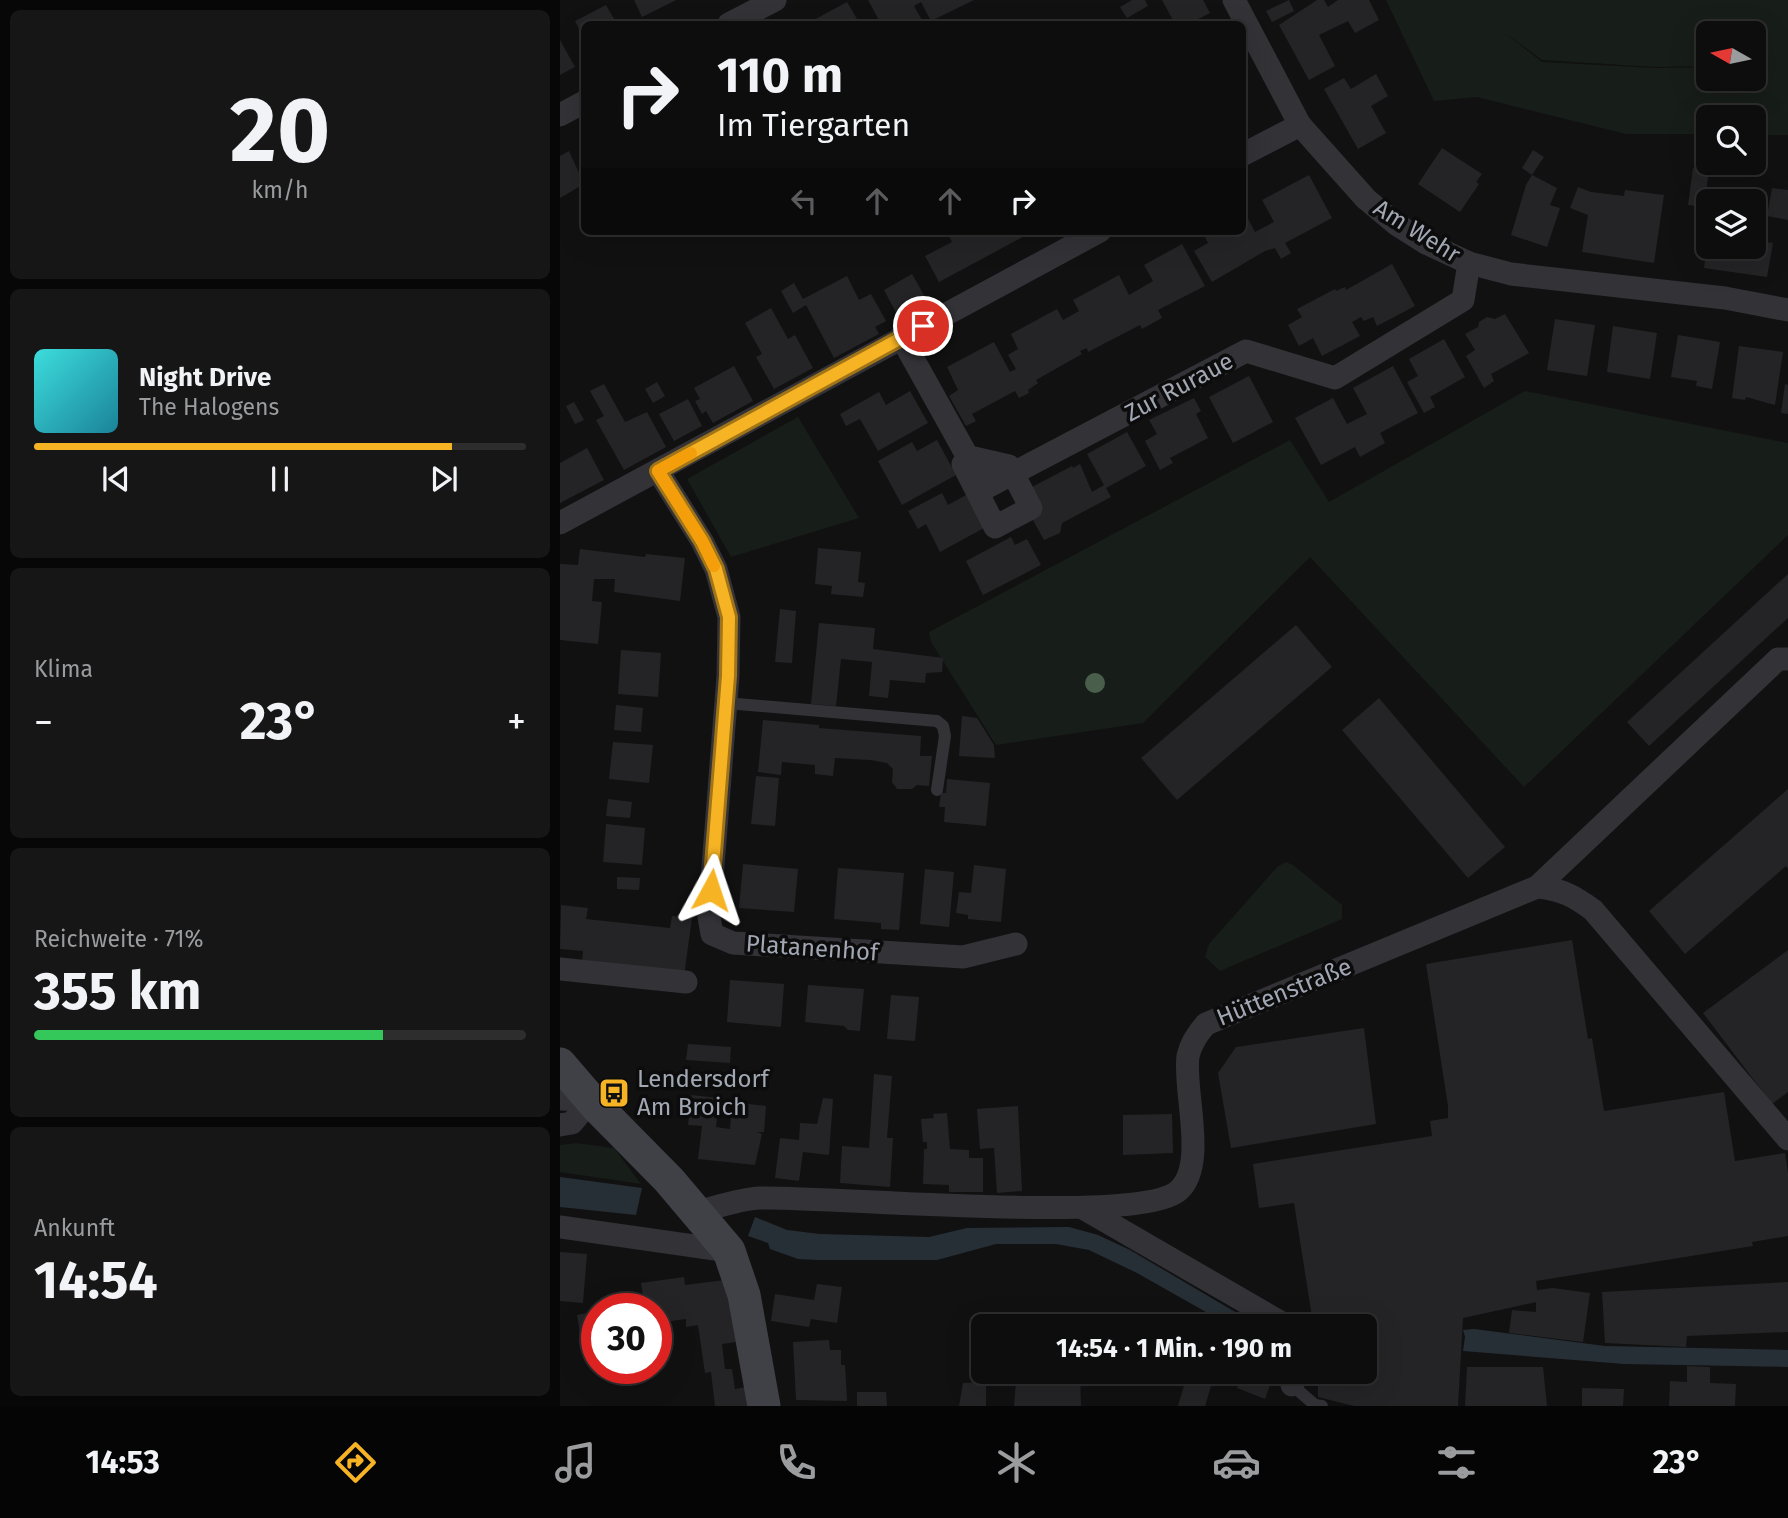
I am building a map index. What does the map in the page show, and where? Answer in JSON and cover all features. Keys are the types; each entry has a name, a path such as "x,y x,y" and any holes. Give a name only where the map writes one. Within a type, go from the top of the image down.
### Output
{"street":[{"path":"735,21 775,0"},
{"name":"Am Wehr","path":"1234,0 1245,21"},
{"name":"Am Wehr","path":"1246,23 1300,125 1342,175 1386,216 1426,243 1469,263 1551,280 1701,295 1788,310"},
{"path":"560,115 581,104"},
{"path":"1246,153 1300,125"},
{"path":"560,523 1092,235"},
{"name":"Zur Ruraue","path":"901,337 985,488 1246,351 1335,377 1463,300 1469,263"},
{"name":"Zur Ruraue","path":"970,461 963,464 995,527 1031,508 1013,474"},
{"name":"Platanenhof","path":"658,471 702,541 716,569 729,617 726,703 709,917 712,934 733,943 963,957 1016,944"},
{"name":"Hüttenstraße","path":"697,1212 757,1198 1083,1208 1158,1200 1178,1191 1189,1176 1193,1152 1188,1057 1194,1037 1206,1024 1537,887 1778,659 1788,659"},
{"path":"1537,887 1558,888 1571,893 1593,910 1788,1139"},
{"path":"560,969 686,982"},
{"path":"560,1064 576,1099 697,1212 729,1251 744,1295 764,1406"},
{"path":"560,1125 572,1123 576,1099"},
{"name":"Hüttenstraße","path":"1083,1208 1266,1314"},
{"path":"560,1227 729,1251"}],"lane":[{"path":"726,703 937,721 943,726 945,736 937,790"},
{"path":"1299,1384 1315,1405 1322,1406"}],"shaded area":[{"path":"1386,0 1788,0 1788,135 1766,135 1766,105 1696,105 1696,134 1626,134 1477,97 1434,101"},
{"path":"1525,391 1788,443 1788,535 1524,787 1310,557 1143,723 996,745 931,642 929,632 1290,440 1329,502"},
{"path":"798,417 859,518 731,557 687,479"},
{"path":"1286,862 1342,905 1342,919 1220,971 1205,957 1209,944 1278,866"},
{"path":"576,1143 614,1148 641,1184 560,1172 560,1145"},
{"path":"560,1177 642,1188 636,1215 560,1207"},
{"path":"755,1217 787,1230 820,1234 929,1237 967,1228 1069,1227 1098,1235 1130,1250 1239,1314 1211,1314 1089,1250 1056,1244 996,1244 937,1260 817,1260 798,1259 770,1249 768,1243 748,1236"},
{"path":"1474,1329 1605,1346 1788,1350 1788,1367 1624,1364 1463,1351 1463,1330"}],"building":[{"path":"634,0 676,0 642,17"},
{"path":"868,0 974,0 931,21 921,2 914,6 920,21 879,21"},
{"path":"1132,0 1145,0 1148,6 1127,18 1120,7"},
{"path":"1162,0 1203,0 1210,13 1194,21 1173,21"},
{"path":"1289,0 1294,11 1272,22 1266,11"},
{"path":"1317,0 1324,0 1328,7 1338,0 1369,0 1379,20 1355,33 1348,21 1319,35 1335,66 1309,80 1279,25"},
{"path":"847,2 858,21 812,21"},
{"path":"606,5 615,21 581,21 581,33 575,21"},
{"path":"560,40 575,67 560,75"},
{"path":"1376,74 1388,96 1371,106 1386,133 1358,149 1324,89 1344,78 1351,89"},
{"path":"1442,148 1482,174 1476,182 1479,184 1460,212 1418,184"},
{"path":"1533,150 1544,157 1532,175 1522,168"},
{"path":"569,151 581,177 581,186 560,198 560,156"},
{"path":"1693,168 1696,168 1696,175 1708,175 1706,189 1696,189 1696,206 1688,205"},
{"path":"1309,175 1332,218 1285,243 1291,253 1281,259 1275,248 1265,251 1212,282 1194,251 1208,243 1204,235 1246,235 1246,215 1255,232 1274,222 1262,200"},
{"path":"1532,175 1557,188 1550,205 1560,208 1547,247 1511,235 1526,185"},
{"path":"1578,187 1591,192 1624,196 1625,190 1664,195 1654,263 1582,252 1588,215 1570,208"},
{"path":"1772,188 1788,190 1788,220 1767,216"},
{"path":"948,235 1027,235 939,282 925,256 952,242"},
{"path":"1766,242 1773,243 1767,277 1704,268 1705,259 1766,259"},
{"path":"1182,244 1205,286 1158,310 1162,318 1142,329 1140,325 1088,352 1087,348 1080,351 1082,354 1036,380 1038,383 1028,390 1029,393 1019,398 1015,391 972,414 976,421 966,426 949,396 958,390 947,367 994,342 1010,372 1016,369 1008,355 1018,349 1011,334 1057,309 1063,320 1079,311 1073,300 1119,275 1129,295 1153,281 1144,265"},
{"path":"1392,264 1415,306 1377,326 1373,317 1364,321 1361,317 1352,322 1360,336 1322,356 1313,338 1299,346 1288,325 1302,317 1297,309 1335,289 1336,291 1345,287 1346,290"},
{"path":"912,274 929,304 900,320 884,290"},
{"path":"847,276 859,300 871,294 886,321 875,327 879,334 834,358 806,305 793,313 781,291 794,283 803,299"},
{"path":"771,308 788,339 795,335 813,368 774,389 756,357 762,354 745,323"},
{"path":"1505,314 1529,353 1491,374 1494,381 1484,388 1466,356 1475,350 1465,334 1478,327 1479,322 1487,317 1495,319"},
{"path":"1555,319 1595,325 1587,376 1547,370"},
{"path":"1613,326 1657,333 1650,379 1607,372"},
{"path":"1678,335 1720,342 1712,389 1696,386 1697,381 1671,377"},
{"path":"1444,339 1465,377 1430,397 1435,407 1424,413 1407,382 1418,376 1409,359"},
{"path":"1739,346 1783,352 1775,405 1746,397 1745,400 1732,398"},
{"path":"734,366 753,401 713,423 706,411 702,414 695,401 700,399 694,388"},
{"path":"1393,366 1418,413 1380,433 1385,443 1360,457 1355,447 1321,465 1295,418 1333,398 1347,424 1367,414 1353,388"},
{"path":"1249,376 1273,422 1233,443 1209,397"},
{"path":"657,382 665,396 653,403 645,389"},
{"path":"604,384 625,422 647,412 666,447 624,470 596,420 604,416 590,391"},
{"path":"1785,384 1788,385 1788,414 1781,413"},
{"path":"910,391 928,423 878,451 860,419 846,426 840,414 879,392 886,405"},
{"path":"1194,398 1201,411 1196,414 1208,438 1170,458 1173,463 1160,470 1145,441 1157,434 1149,420"},
{"path":"688,399 702,426 674,441 659,414"},
{"path":"574,402 584,420 575,424 566,406"},
{"path":"1127,432 1146,466 1106,488 1111,497 1062,523 1060,533 1044,540 1028,511 1032,487 1080,464 1092,492 1104,485 1087,454"},
{"path":"937,440 956,475 902,505 878,461 912,442 917,451"},
{"path":"587,448 604,480 560,503 560,463"},
{"path":"942,493 948,505 966,495 984,528 940,552 926,524 918,529 908,511"},
{"path":"1011,537 1015,545 1027,539 1041,565 983,595 966,561"},
{"path":"818,548 861,552 858,582 865,583 863,597 831,594 832,586 815,584"},
{"path":"580,549 645,557 646,554 685,558 680,601 614,592 615,579 594,579 592,601 602,602 598,644 560,640 560,564 578,565"},
{"path":"1788,574 1788,618 1649,746 1627,722"},
{"path":"780,609 796,611 792,663 775,662"},
{"path":"819,623 875,628 873,649 943,658 942,672 926,673 925,683 890,680 888,698 869,696 872,662 841,659 836,706 811,704"},
{"path":"1296,625 1332,667 1177,800 1141,758"},
{"path":"621,650 661,653 658,697 618,694"},
{"path":"1379,698 1505,847 1468,878 1342,730"},
{"path":"616,705 643,708 641,732 614,730"},
{"path":"962,716 977,718 994,745 995,758 959,756"},
{"path":"763,720 819,725 819,728 921,736 920,756 932,756 929,786 917,785 912,789 897,789 892,782 893,769 887,763 870,760 835,758 833,776 815,774 815,765 782,762 781,775 758,772"},
{"path":"613,742 653,745 649,783 609,779"},
{"path":"756,776 779,778 775,826 751,824"},
{"path":"947,779 990,783 986,826 944,822 945,807 939,807 941,793 946,793"},
{"path":"1788,789 1788,869 1786,866 1685,954 1649,911"},
{"path":"608,799 632,802 630,818 606,816"},
{"path":"606,824 645,828 642,865 603,862"},
{"path":"743,864 798,869 794,912 739,908"},
{"path":"974,865 1006,869 1001,922 968,919 968,915 956,913 959,892 971,893"},
{"path":"838,868 904,873 899,930 881,929 881,923 834,919"},
{"path":"925,869 954,872 949,927 920,924"},
{"path":"617,877 640,878 639,890 617,889"},
{"path":"561,905 588,908 586,919 670,928 672,916 692,918 684,976 582,962 583,951 560,949"},
{"path":"1572,940 1588,1039 1592,1038 1604,1111 1724,1092 1735,1161 1785,1153 1788,1173 1788,1236 1752,1242 1753,1246 1536,1281 1537,1290 1553,1288 1590,1293 1583,1342 1509,1333 1512,1310 1536,1312 1536,1302 1463,1318 1458,1406 1354,1406 1318,1397 1318,1384 1377,1384 1377,1314 1312,1314 1294,1203 1259,1208 1253,1164 1432,1136 1430,1121 1448,1118 1426,964"},
{"path":"1788,950 1788,1092 1772,1104 1703,1013"},
{"path":"730,980 784,984 781,1027 727,1022"},
{"path":"808,985 864,989 860,1031 848,1030 844,1026 805,1022"},
{"path":"891,995 919,997 915,1041 887,1039"},
{"path":"1364,1028 1376,1124 1231,1148 1218,1073 1236,1047"},
{"path":"688,1044 731,1047 730,1063 686,1060"},
{"path":"874,1074 892,1076 887,1138 893,1138 890,1187 840,1183 842,1146 869,1148"},
{"path":"691,1095 719,1098 716,1127 730,1129 732,1102 766,1106 764,1132 757,1132 762,1134 755,1165 698,1159 702,1126 688,1125"},
{"path":"823,1098 833,1099 829,1155 803,1152 799,1181 775,1178 780,1138 799,1140 800,1123 817,1124"},
{"path":"1018,1106 1022,1191 997,1193 994,1148 980,1149 977,1109"},
{"path":"947,1113 950,1149 969,1150 969,1158 983,1158 983,1192 949,1192 949,1185 923,1184 924,1149 927,1149 927,1142 923,1142 921,1119 934,1118 933,1114"},
{"path":"1172,1114 1173,1153 1123,1155 1123,1115"},
{"path":"560,1252 587,1254 581,1303 560,1301"},
{"path":"684,1277 685,1285 725,1280 736,1342 722,1344 725,1369 732,1369 735,1389 746,1387 749,1406 715,1406 711,1372 705,1373 698,1325 686,1327 686,1319 672,1321 672,1293 643,1293 641,1283"},
{"path":"1788,1282 1788,1332 1687,1336 1686,1347 1605,1343 1602,1292"},
{"path":"817,1284 842,1287 837,1323 811,1319 809,1327 771,1321 775,1294 814,1300"},
{"path":"581,1314 581,1339 577,1315"},
{"path":"829,1340 830,1350 841,1350 841,1365 845,1365 847,1401 796,1400 793,1342"},
{"path":"1687,1366 1710,1367 1710,1383 1736,1384 1735,1406 1669,1406 1670,1381 1687,1382"},
{"path":"1467,1367 1543,1367 1547,1406 1465,1406"},
{"path":"963,1383 986,1384 986,1406 959,1406"},
{"path":"1016,1384 1080,1384 1081,1406 1014,1406"},
{"path":"1184,1384 1212,1384 1205,1406 1178,1406"},
{"path":"1238,1384 1271,1384 1265,1399 1237,1388"},
{"path":"1582,1388 1624,1389 1623,1406 1582,1406"},
{"path":"857,1392 886,1392 887,1406 857,1406"}],"slow traffic":[{"path":"691,453 658,471 702,541 714,566"}],"place":[{"name":"Lendersdorf Am Broich","path":"614,1093"}],"route":[{"path":"711,890 728,676 729,617 716,569 702,541 658,471 923,326"}]}
